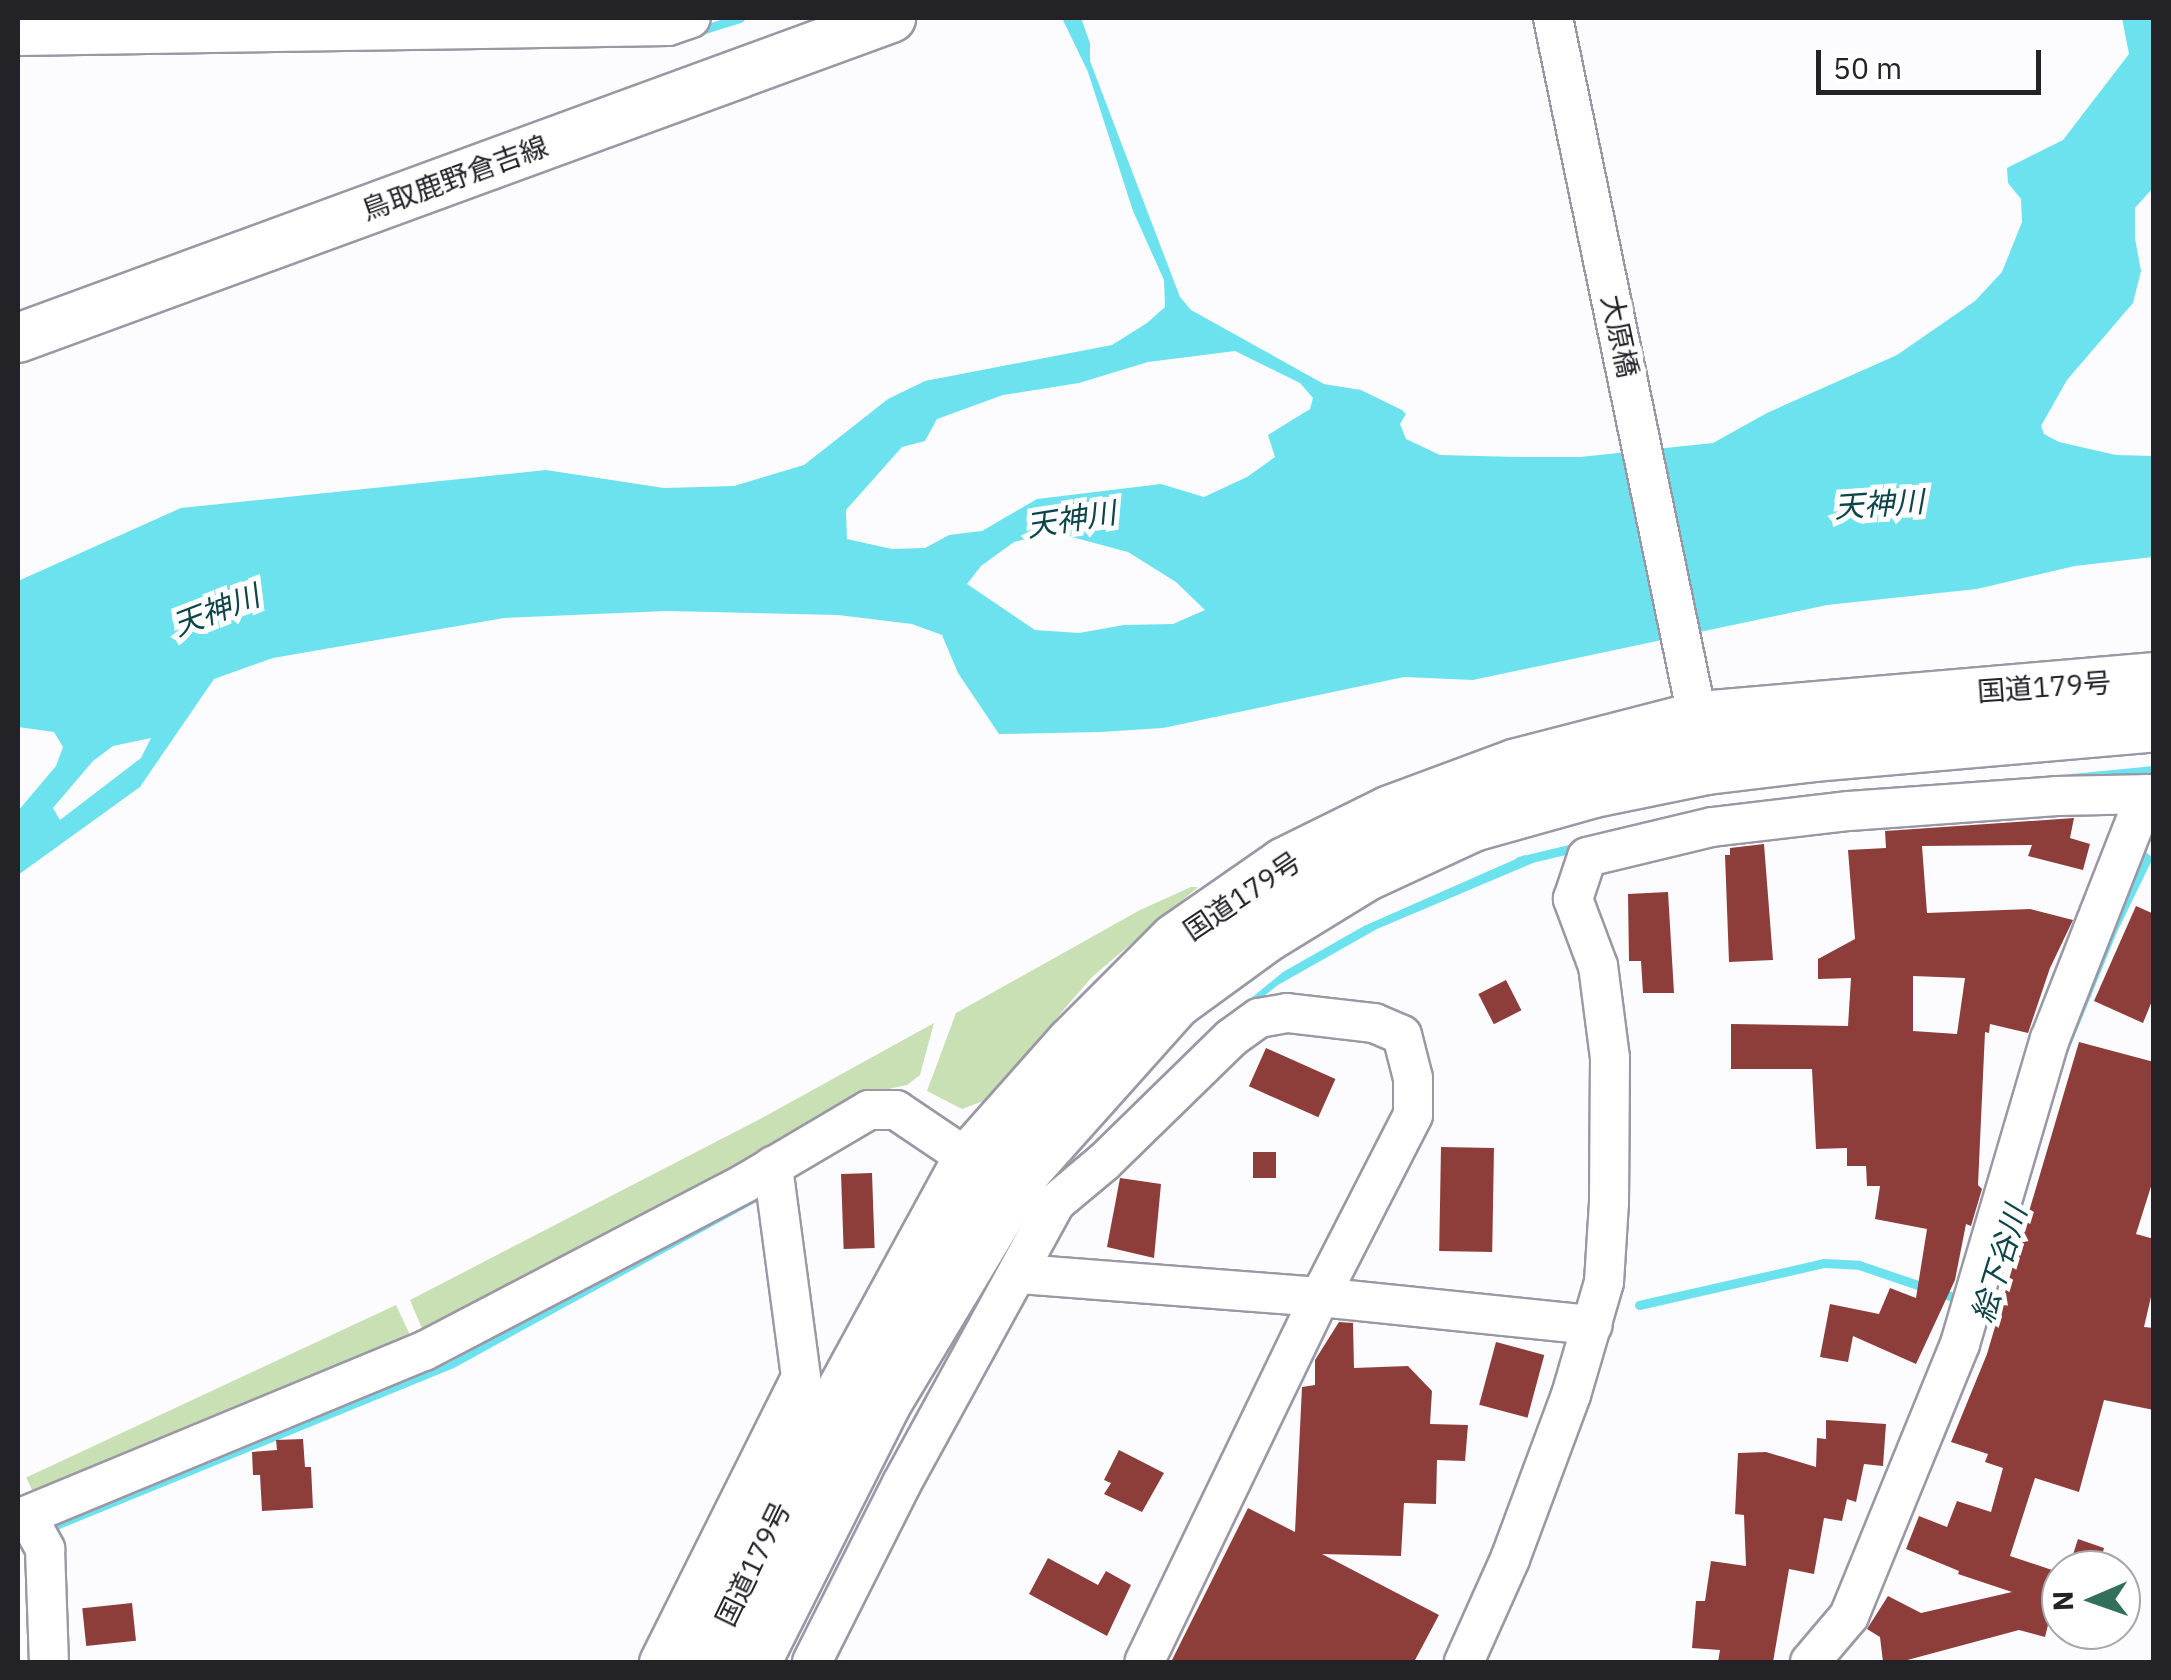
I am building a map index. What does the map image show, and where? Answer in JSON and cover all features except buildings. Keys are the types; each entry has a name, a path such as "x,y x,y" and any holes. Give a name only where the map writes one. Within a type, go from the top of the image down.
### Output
{"highway":[{"name":"国道179号","path":"704,1662 782,1505 970,1160 1073,1044 1177,940 1301,854 1390,813 1516,766 2154,680"},
{"name":"国道179号","path":"752,1662 882,1403 1022,1170 1174,1000 1263,935 1364,873 1472,824 1593,788 1702,743 2154,723"}],"main road":[{"name":"鳥取鹿野倉吉線","path":"18,338 892,18"}],"street":[{"path":"18,36 668,26 690,18"},
{"name":"大原橋","path":"1553,18 1687,654 1702,743"},
{"path":"1464,1662 1510,1559 1604,1282 1610,1058 1598,966 1573,899 1587,857 1712,826 2056,796 2150,794 2050,1038 1960,1344 1849,1616 1810,1662"},
{"path":"812,1662 902,1483 1056,1203 1104,1162 1231,1038 1259,1018 1287,1013 1374,1023 1402,1034 1412,1078 1413,1115 1320,1297 1144,1662"},
{"path":"48,1662 44,1548 22,1517 424,1351 773,1166 869,1110 896,1110 970,1160"},
{"path":"660,1662 800,1377 773,1166"},
{"path":"1020,1274 1320,1297 1592,1325"}],"green space":[{"path":"1198,887 1092,977 986,1100 962,1109 927,1091 956,1013 1140,910"},
{"path":"934,1023 920,1075 907,1085 879,1091 426,1338 410,1300 762,1118"},
{"path":"396,1305 414,1343 44,1515 26,1477"}],"water":[{"name":"天神川","path":"1062,18 1081,18 1090,43 1090,61 1180,297 1191,310 1324,384 1361,390 1402,410 1406,414 1400,424 1406,439 1440,455 1580,457 1713,443 1767,413 1897,355 1975,301 2002,272 2022,222 2021,199 2008,183 2007,168 2063,140 2129,54 2122,18 2153,18 2153,188 2135,208 2141,271 2133,303 2067,380 2041,426 2044,434 2059,442 2116,455 2153,456 2153,557 2075,566 1977,589 1827,605 1473,680 1404,677 1163,728 1101,732 999,734 958,673 942,635 912,624 838,615 667,611 504,618 273,658 214,679 140,787 18,875 18,811 56,766 63,747 54,732 18,727 18,581 181,508 546,470 664,488 734,486 804,465 888,399 925,381 1112,345 1147,323 1165,307 1164,280 1133,211 1088,72","holes":["1235,351 1300,383 1313,398 1310,409 1268,435 1275,457 1247,477 1204,497 1161,484 1037,499 982,531 949,535 925,548 892,549 847,539 846,510 902,447 925,441 937,419 1003,395 1079,383 1148,362","1053,532 1128,552 1176,582 1205,610 1173,624 1124,625 1079,633 1035,630 967,584 981,566 1014,542","151,738 141,758 60,820 53,808 93,761 113,746"]},
{"name":"絵下谷川","path":"2146,852 2153,858 2117,932 2067,1055 1992,1311 1950,1426 1870,1614 1838,1662 1827,1662 2025,1161 2110,924"},
{"path":"1525,855 1533,863 1377,929 1278,985 1210,1039 1090,1159 1084,1154 1200,1040 1283,972 1364,926"},
{"path":"754,1190 760,1200 454,1368 18,1546 18,1535 450,1362"}],"waterway":[{"path":"695,32 740,18"},
{"path":"2072,778 2154,770"},
{"path":"1519,861 1582,846"},
{"name":"絵下谷川","path":"1639,1305 1824,1263 1859,1265 1956,1298"}]}
